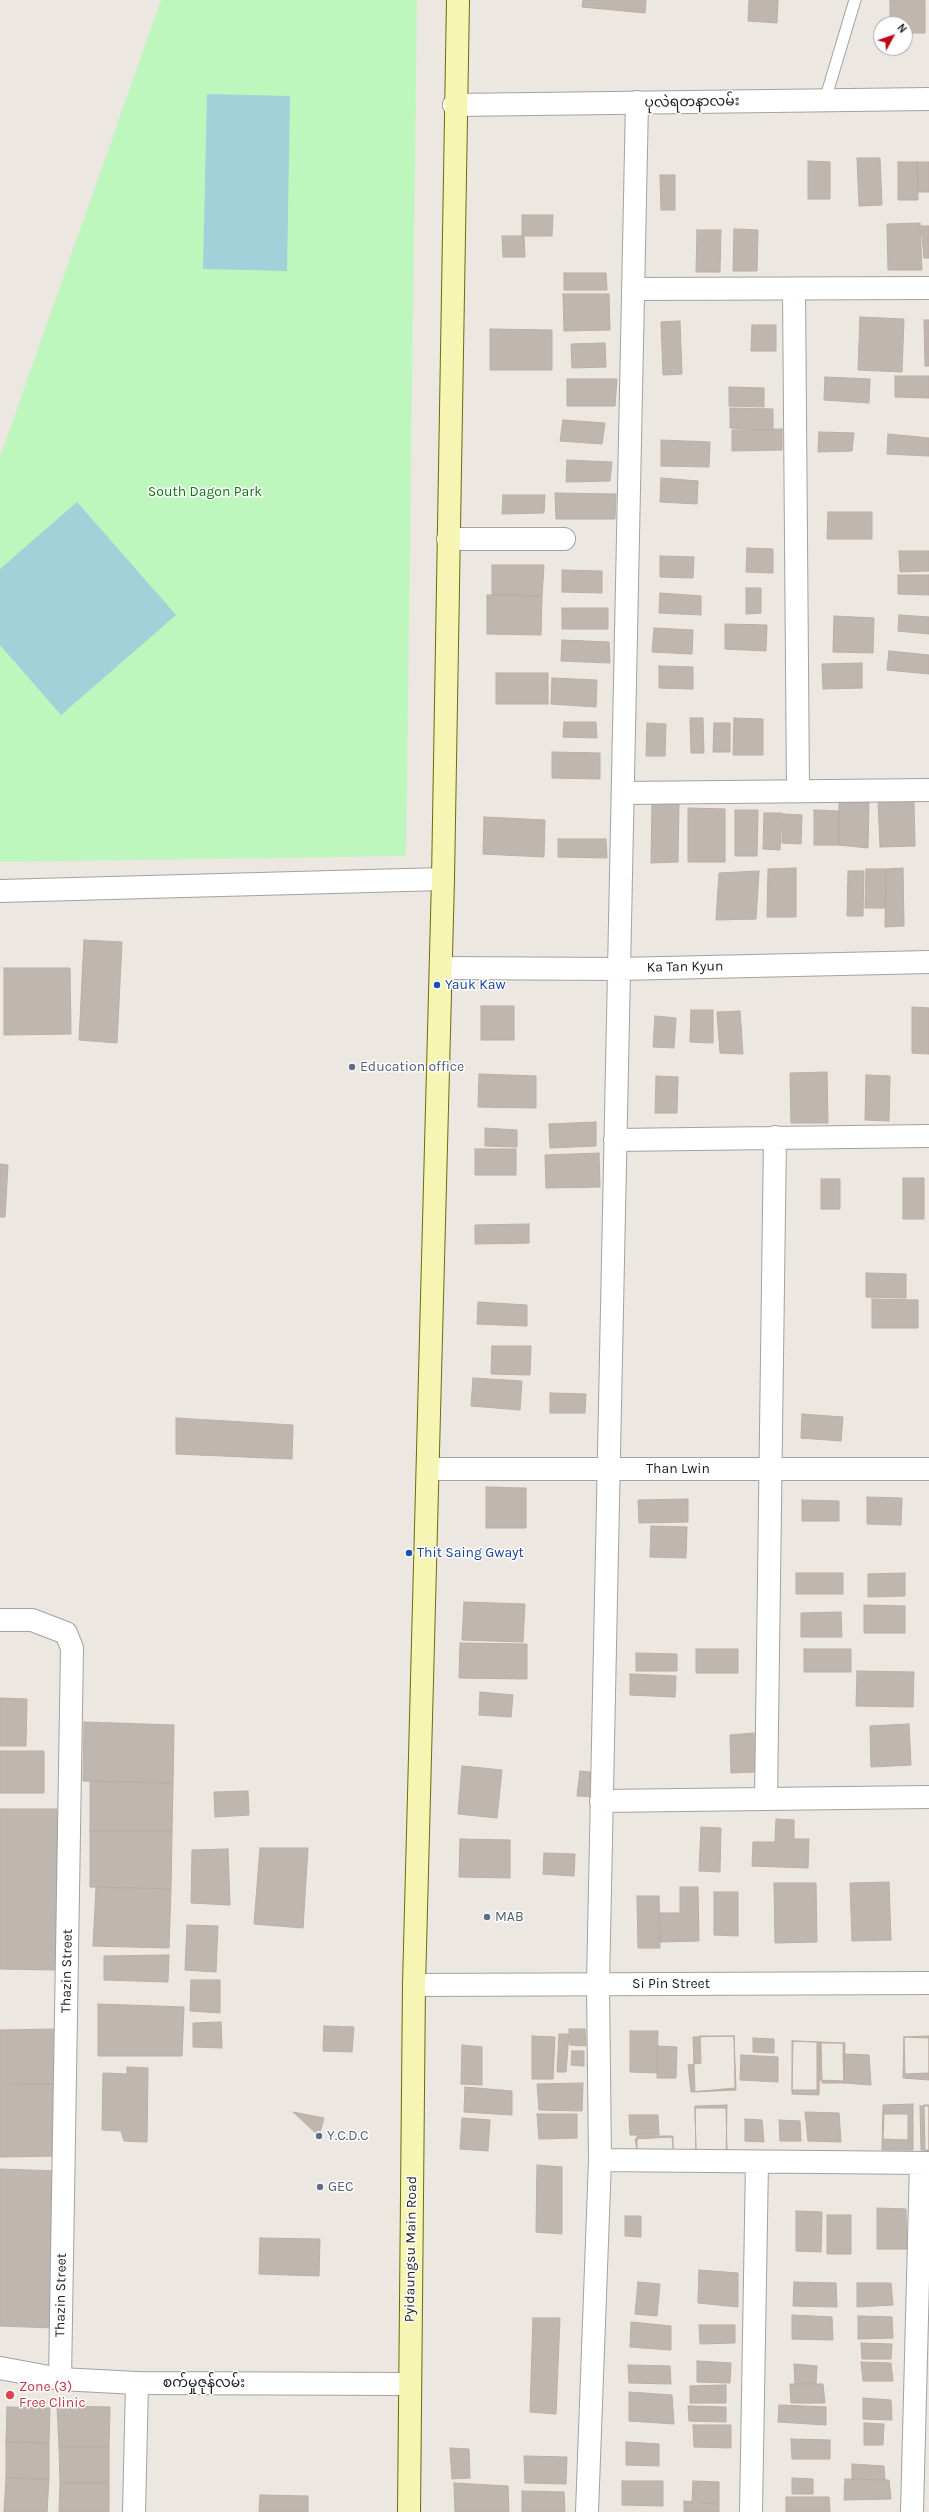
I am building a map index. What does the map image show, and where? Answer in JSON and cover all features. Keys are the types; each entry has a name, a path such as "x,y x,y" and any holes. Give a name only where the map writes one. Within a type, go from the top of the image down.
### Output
{"main road":[{"name":"Pyidaungsu Main Road","path":"409,2512 414,1985 443,879 454,105 458,0"}],"street":[{"name":"ပုလဲရတနာလမ်း","path":"454,105 929,99"},
{"path":"587,2512 600,2160 598,1984 601,1800 637,102"},
{"path":"633,289 929,288"},
{"path":"794,289 798,791"},
{"path":"448,539 564,539"},
{"path":"622,793 929,790"},
{"path":"0,891 443,879"},
{"name":"Ka Tan Kyun","path":"441,968 619,969 929,962"},
{"path":"615,1140 929,1136"},
{"path":"766,1799 775,1137"},
{"name":"Than Lwin","path":"428,1469 929,1469"},
{"name":"Thazin Street","path":"0,1620 32,1620 66,1633 72,1648 60,2379"},
{"path":"601,1800 929,1797"},
{"name":"Si Pin Street","path":"414,1985 929,1983"},
{"path":"600,2160 925,2163 912,2512"},
{"path":"751,2512 757,2162"},
{"name":"စက်မှုဇုန်လမ်း","path":"0,2368 60,2379 137,2383 410,2384"},
{"path":"134,2512 137,2383"}],"lane":[{"path":"825,100 854,0"}],"green space":[{"name":"South Dagon Park","path":"161,0 417,0 406,856 0,862 0,457"}],"water":[{"path":"207,94 290,96 287,271 203,269"},
{"path":"77,502 176,615 61,715 0,645 0,569"}],"building":[{"path":"583,0 646,0 645,13 582,7"},
{"path":"749,0 778,0 777,23 748,21"},
{"path":"890,0 925,0 925,33 913,33 913,16 890,16"},
{"path":"857,158 880,158 882,205 859,206"},
{"path":"808,161 830,162 830,199 808,199"},
{"path":"898,162 917,162 918,200 898,200"},
{"path":"917,162 929,162 929,192 918,192"},
{"path":"660,175 675,175 675,210 661,210"},
{"path":"522,215 553,215 552,236 522,236"},
{"path":"920,223 922,270 888,270 887,224"},
{"path":"921,226 929,226 929,258 924,258"},
{"path":"734,229 758,230 757,271 733,271"},
{"path":"697,230 721,230 720,272 696,272"},
{"path":"502,236 524,236 525,257 503,257"},
{"path":"564,273 606,273 607,290 564,290"},
{"path":"563,294 609,294 610,330 564,331"},
{"path":"860,317 904,319 902,372 858,370"},
{"path":"924,320 929,320 929,366 925,366"},
{"path":"680,321 682,374 663,375 661,322"},
{"path":"752,325 776,325 776,351 751,351"},
{"path":"490,329 552,330 552,370 490,370"},
{"path":"605,343 606,367 572,368 571,344"},
{"path":"895,376 929,376 929,398 895,397"},
{"path":"825,377 870,379 869,403 824,400"},
{"path":"567,379 617,379 615,406 567,406"},
{"path":"729,387 764,388 764,407 729,406"},
{"path":"730,408 773,409 773,430 730,428"},
{"path":"563,420 605,423 602,444 560,441"},
{"path":"782,429 782,450 732,451 732,430"},
{"path":"819,432 854,433 852,451 818,452"},
{"path":"888,434 929,438 929,456 887,454"},
{"path":"661,440 710,442 709,467 661,466"},
{"path":"567,460 612,462 610,481 566,482"},
{"path":"661,478 698,481 697,504 660,502"},
{"path":"555,493 616,494 615,519 556,519"},
{"path":"503,495 545,495 544,513 502,514"},
{"path":"828,512 872,512 872,539 827,539"},
{"path":"747,548 773,549 773,573 746,572"},
{"path":"899,551 929,551 929,571 900,572"},
{"path":"660,556 694,557 693,578 660,577"},
{"path":"492,565 544,565 542,596 492,595"},
{"path":"562,570 602,571 602,593 562,592"},
{"path":"898,575 929,575 929,595 898,594"},
{"path":"746,588 761,588 761,613 746,614"},
{"path":"660,593 701,596 701,615 659,613"},
{"path":"487,595 542,596 541,635 487,634"},
{"path":"562,608 608,608 608,629 562,629"},
{"path":"899,615 929,617 929,634 898,631"},
{"path":"834,616 874,618 873,653 833,652"},
{"path":"725,624 767,625 766,651 725,649"},
{"path":"654,628 693,630 692,654 652,652"},
{"path":"562,640 609,642 610,663 561,661"},
{"path":"889,651 929,655 929,674 887,670"},
{"path":"862,663 862,688 823,689 822,664"},
{"path":"659,666 693,667 693,689 659,688"},
{"path":"496,673 548,673 548,704 496,704"},
{"path":"552,678 597,680 596,707 551,704"},
{"path":"690,718 703,718 704,753 691,753"},
{"path":"734,718 763,719 763,755 733,755"},
{"path":"564,722 596,722 597,738 563,737"},
{"path":"647,723 666,724 665,756 646,756"},
{"path":"714,723 730,723 730,752 713,752"},
{"path":"552,752 600,753 600,779 552,778"},
{"path":"914,799 915,846 880,847 878,800"},
{"path":"652,802 679,802 678,862 651,863"},
{"path":"839,802 869,802 868,848 839,845"},
{"path":"688,808 725,809 725,862 688,862"},
{"path":"735,810 758,810 757,856 735,856"},
{"path":"814,810 839,811 839,845 814,845"},
{"path":"764,813 782,813 780,850 763,849"},
{"path":"783,814 802,815 801,844 782,843"},
{"path":"484,817 545,820 544,857 483,854"},
{"path":"558,839 606,839 607,858 558,857"},
{"path":"796,868 796,917 767,917 768,869"},
{"path":"903,868 904,926 885,927 886,869"},
{"path":"866,869 886,869 885,908 865,908"},
{"path":"759,871 756,919 716,920 719,873"},
{"path":"848,871 864,871 863,916 847,916"},
{"path":"84,940 122,942 117,1043 79,1040"},
{"path":"4,968 70,968 71,1034 4,1035"},
{"path":"481,1006 514,1006 514,1040 481,1040"},
{"path":"912,1007 929,1008 929,1054 912,1053"},
{"path":"691,1010 713,1010 713,1043 690,1042"},
{"path":"740,1011 743,1054 720,1053 717,1012"},
{"path":"655,1016 676,1018 674,1048 653,1047"},
{"path":"827,1072 828,1123 791,1123 790,1073"},
{"path":"479,1074 536,1076 536,1108 478,1107"},
{"path":"866,1075 890,1076 889,1121 865,1120"},
{"path":"656,1076 678,1077 677,1113 655,1113"},
{"path":"596,1122 596,1146 550,1148 549,1124"},
{"path":"485,1128 517,1130 517,1147 485,1146"},
{"path":"475,1149 516,1149 516,1175 475,1175"},
{"path":"599,1153 600,1187 546,1188 545,1155"},
{"path":"0,1164 8,1165 5,1217 0,1217"},
{"path":"903,1178 924,1178 924,1219 903,1219"},
{"path":"821,1179 840,1179 840,1209 821,1209"},
{"path":"529,1224 529,1243 475,1244 475,1225"},
{"path":"866,1273 906,1274 906,1298 866,1297"},
{"path":"872,1299 918,1300 918,1328 872,1328"},
{"path":"478,1302 527,1305 527,1326 477,1324"},
{"path":"492,1346 531,1346 530,1375 491,1374"},
{"path":"473,1378 522,1381 520,1410 471,1406"},
{"path":"550,1393 586,1394 585,1413 550,1413"},
{"path":"802,1414 843,1417 841,1441 801,1438"},
{"path":"176,1418 293,1425 292,1459 176,1454"},
{"path":"486,1487 526,1488 526,1528 486,1528"},
{"path":"867,1497 902,1498 901,1525 867,1524"},
{"path":"688,1499 688,1522 639,1523 638,1500"},
{"path":"802,1500 839,1501 839,1521 802,1521"},
{"path":"651,1526 687,1527 686,1558 650,1557"},
{"path":"796,1573 843,1573 843,1594 796,1594"},
{"path":"905,1573 905,1596 868,1597 868,1574"},
{"path":"464,1602 525,1604 523,1642 462,1640"},
{"path":"864,1605 905,1606 905,1633 864,1633"},
{"path":"841,1612 842,1637 801,1637 801,1613"},
{"path":"460,1643 527,1644 527,1679 459,1678"},
{"path":"696,1649 738,1649 738,1673 696,1673"},
{"path":"804,1649 851,1649 851,1672 804,1672"},
{"path":"636,1653 677,1654 677,1671 636,1671"},
{"path":"857,1671 914,1672 913,1707 856,1706"},
{"path":"630,1674 676,1676 675,1697 630,1695"},
{"path":"480,1692 513,1695 511,1717 479,1715"},
{"path":"0,1698 27,1699 26,1746 0,1746"},
{"path":"84,1722 174,1725 173,1783 83,1781"},
{"path":"909,1724 911,1765 871,1767 870,1726"},
{"path":"754,1733 755,1772 731,1773 730,1735"},
{"path":"0,1751 44,1751 44,1793 0,1793"},
{"path":"462,1766 502,1770 497,1818 458,1814"},
{"path":"580,1771 600,1773 598,1797 577,1796"},
{"path":"90,1781 173,1783 172,1831 90,1831"},
{"path":"248,1791 249,1815 215,1817 214,1792"},
{"path":"0,1809 57,1809 56,1970 0,1969"},
{"path":"776,1819 794,1820 794,1839 809,1839 808,1868 752,1866 753,1842 775,1842"},
{"path":"701,1827 721,1828 720,1872 699,1871"},
{"path":"90,1831 172,1831 171,1889 90,1887"},
{"path":"460,1839 510,1840 510,1878 459,1877"},
{"path":"260,1848 308,1848 303,1928 254,1924"},
{"path":"228,1849 230,1905 191,1903 192,1850"},
{"path":"544,1853 575,1854 574,1876 543,1874"},
{"path":"889,1882 891,1940 852,1941 850,1883"},
{"path":"774,1883 816,1883 817,1942 775,1943"},
{"path":"96,1887 171,1889 169,1948 93,1946"},
{"path":"680,1887 698,1887 699,1941 660,1942 659,1913 680,1913"},
{"path":"714,1892 738,1892 738,1936 714,1935"},
{"path":"637,1896 659,1896 660,1948 638,1948"},
{"path":"187,1925 218,1926 216,1972 185,1970"},
{"path":"169,1955 168,1982 104,1980 104,1956"},
{"path":"191,1980 220,1980 220,2013 190,2011"},
{"path":"98,2004 184,2007 182,2056 98,2056"},
{"path":"221,2022 222,2048 193,2047 193,2023"},
{"path":"324,2026 354,2027 352,2052 323,2051"},
{"path":"57,2029 57,2084 0,2084 0,2030"},
{"path":"569,2029 585,2029 586,2046 570,2045"},
{"path":"630,2031 658,2031 657,2073 630,2072"},
{"path":"559,2034 569,2034 566,2072 557,2072"},
{"path":"532,2036 555,2037 553,2079 532,2079"},
{"path":"700,2036 734,2036 735,2088 691,2092 688,2065 701,2063"},
{"path":"734,2036 736,2090 695,2092 693,2037"},
{"path":"929,2036 929,2073 905,2074 904,2037"},
{"path":"904,2037 929,2038 929,2080 903,2078"},
{"path":"753,2038 774,2039 774,2053 753,2052"},
{"path":"792,2041 820,2042 819,2095 792,2094"},
{"path":"793,2041 817,2042 817,2090 792,2090"},
{"path":"820,2042 845,2043 844,2081 819,2080"},
{"path":"821,2043 843,2043 844,2083 822,2083"},
{"path":"462,2045 482,2047 482,2085 461,2084"},
{"path":"658,2046 677,2047 676,2078 657,2078"},
{"path":"572,2051 584,2051 584,2066 571,2065"},
{"path":"843,2054 869,2055 871,2085 844,2083"},
{"path":"741,2055 778,2057 778,2082 740,2080"},
{"path":"127,2067 148,2068 147,2142 124,2141 121,2131 102,2130 103,2073 127,2074"},
{"path":"583,2083 582,2111 539,2110 537,2084"},
{"path":"57,2084 58,2156 0,2157 0,2085"},
{"path":"465,2087 512,2091 512,2115 464,2112"},
{"path":"913,2104 913,2150 882,2150 883,2105"},
{"path":"727,2105 726,2156 696,2155 695,2106"},
{"path":"924,2105 929,2105 929,2152 925,2152"},
{"path":"920,2106 929,2106 929,2150 921,2150"},
{"path":"695,2108 726,2108 727,2151 696,2152"},
{"name":"Y.C.D.C","path":"293,2112 324,2118 319,2136"},
{"path":"805,2112 839,2113 841,2142 808,2141"},
{"path":"537,2114 577,2114 577,2138 539,2139"},
{"path":"884,2114 908,2114 908,2140 883,2139"},
{"path":"629,2115 658,2115 659,2135 630,2135"},
{"path":"462,2118 490,2120 488,2151 460,2149"},
{"path":"745,2119 762,2120 764,2142 745,2141"},
{"path":"779,2120 800,2121 801,2141 780,2141"},
{"path":"637,2136 673,2136 673,2157 637,2157"},
{"path":"672,2137 674,2154 638,2156 635,2139"},
{"path":"537,2165 562,2167 562,2234 536,2232"},
{"path":"0,2169 58,2171 54,2328 0,2326"},
{"path":"877,2208 906,2209 907,2249 877,2249"},
{"path":"796,2211 822,2212 821,2252 796,2251"},
{"path":"827,2215 851,2215 851,2254 827,2254"},
{"path":"625,2216 641,2216 641,2237 625,2236"},
{"path":"260,2238 320,2239 319,2276 259,2274"},
{"path":"699,2270 738,2273 738,2307 698,2303"},
{"path":"638,2282 660,2284 657,2316 635,2314"},
{"path":"794,2282 836,2283 837,2307 793,2306"},
{"path":"857,2283 891,2283 893,2305 857,2307"},
{"path":"792,2315 832,2317 833,2340 792,2339"},
{"path":"858,2316 892,2317 893,2338 858,2339"},
{"path":"533,2318 560,2318 556,2414 530,2412"},
{"path":"631,2322 671,2326 671,2350 630,2347"},
{"path":"699,2325 735,2325 735,2343 700,2344"},
{"path":"861,2343 892,2344 891,2359 862,2359"},
{"path":"697,2361 731,2363 730,2383 697,2382"},
{"path":"861,2362 891,2363 893,2381 863,2381"},
{"path":"794,2364 817,2366 816,2384 795,2384"},
{"path":"628,2365 670,2366 671,2384 629,2383"},
{"path":"790,2384 823,2384 825,2403 791,2403"},
{"path":"726,2385 726,2403 690,2403 690,2386"},
{"path":"629,2392 672,2395 674,2424 629,2421"},
{"path":"863,2398 891,2400 892,2420 863,2419"},
{"path":"779,2405 826,2407 826,2425 778,2422"},
{"path":"57,2406 110,2407 109,2447 59,2447"},
{"path":"688,2406 726,2407 726,2422 689,2421"},
{"path":"7,2407 50,2408 49,2443 6,2442"},
{"path":"864,2423 884,2424 883,2445 864,2445"},
{"path":"693,2425 731,2425 731,2448 694,2447"},
{"path":"791,2439 830,2440 830,2459 792,2459"},
{"path":"6,2442 49,2443 49,2479 6,2478"},
{"path":"626,2442 659,2444 659,2466 626,2465"},
{"path":"59,2447 109,2447 109,2483 60,2483"},
{"path":"450,2448 469,2449 470,2478 452,2479"},
{"path":"524,2456 567,2457 566,2484 525,2483"},
{"path":"852,2464 884,2466 885,2480 852,2479"},
{"path":"6,2478 49,2479 47,2512 4,2512"},
{"path":"792,2478 813,2479 813,2494 792,2494"},
{"path":"845,2479 889,2480 891,2499 844,2500"},
{"path":"622,2481 663,2481 663,2506 622,2505"},
{"path":"693,2481 719,2482 719,2504 692,2503"},
{"path":"60,2483 109,2483 109,2512 59,2512"},
{"path":"454,2483 508,2486 509,2512 455,2512"},
{"path":"522,2491 564,2492 565,2512 522,2512"},
{"path":"260,2495 308,2496 308,2512 259,2512"},
{"path":"786,2497 829,2497 830,2512 786,2512"},
{"path":"684,2501 719,2504 719,2512 684,2512"}],"place":[{"name":"Yauk Kaw","path":"437,985"},
{"name":"Education office","path":"352,1067"},
{"name":"Thit Saing Gwayt","path":"409,1553"},
{"name":"MAB","path":"487,1917"},
{"name":"Y.C.D.C","path":"319,2136"},
{"name":"GEC","path":"320,2187"},
{"name":"Zone (3) Free Clinic","path":"10,2395"}]}
